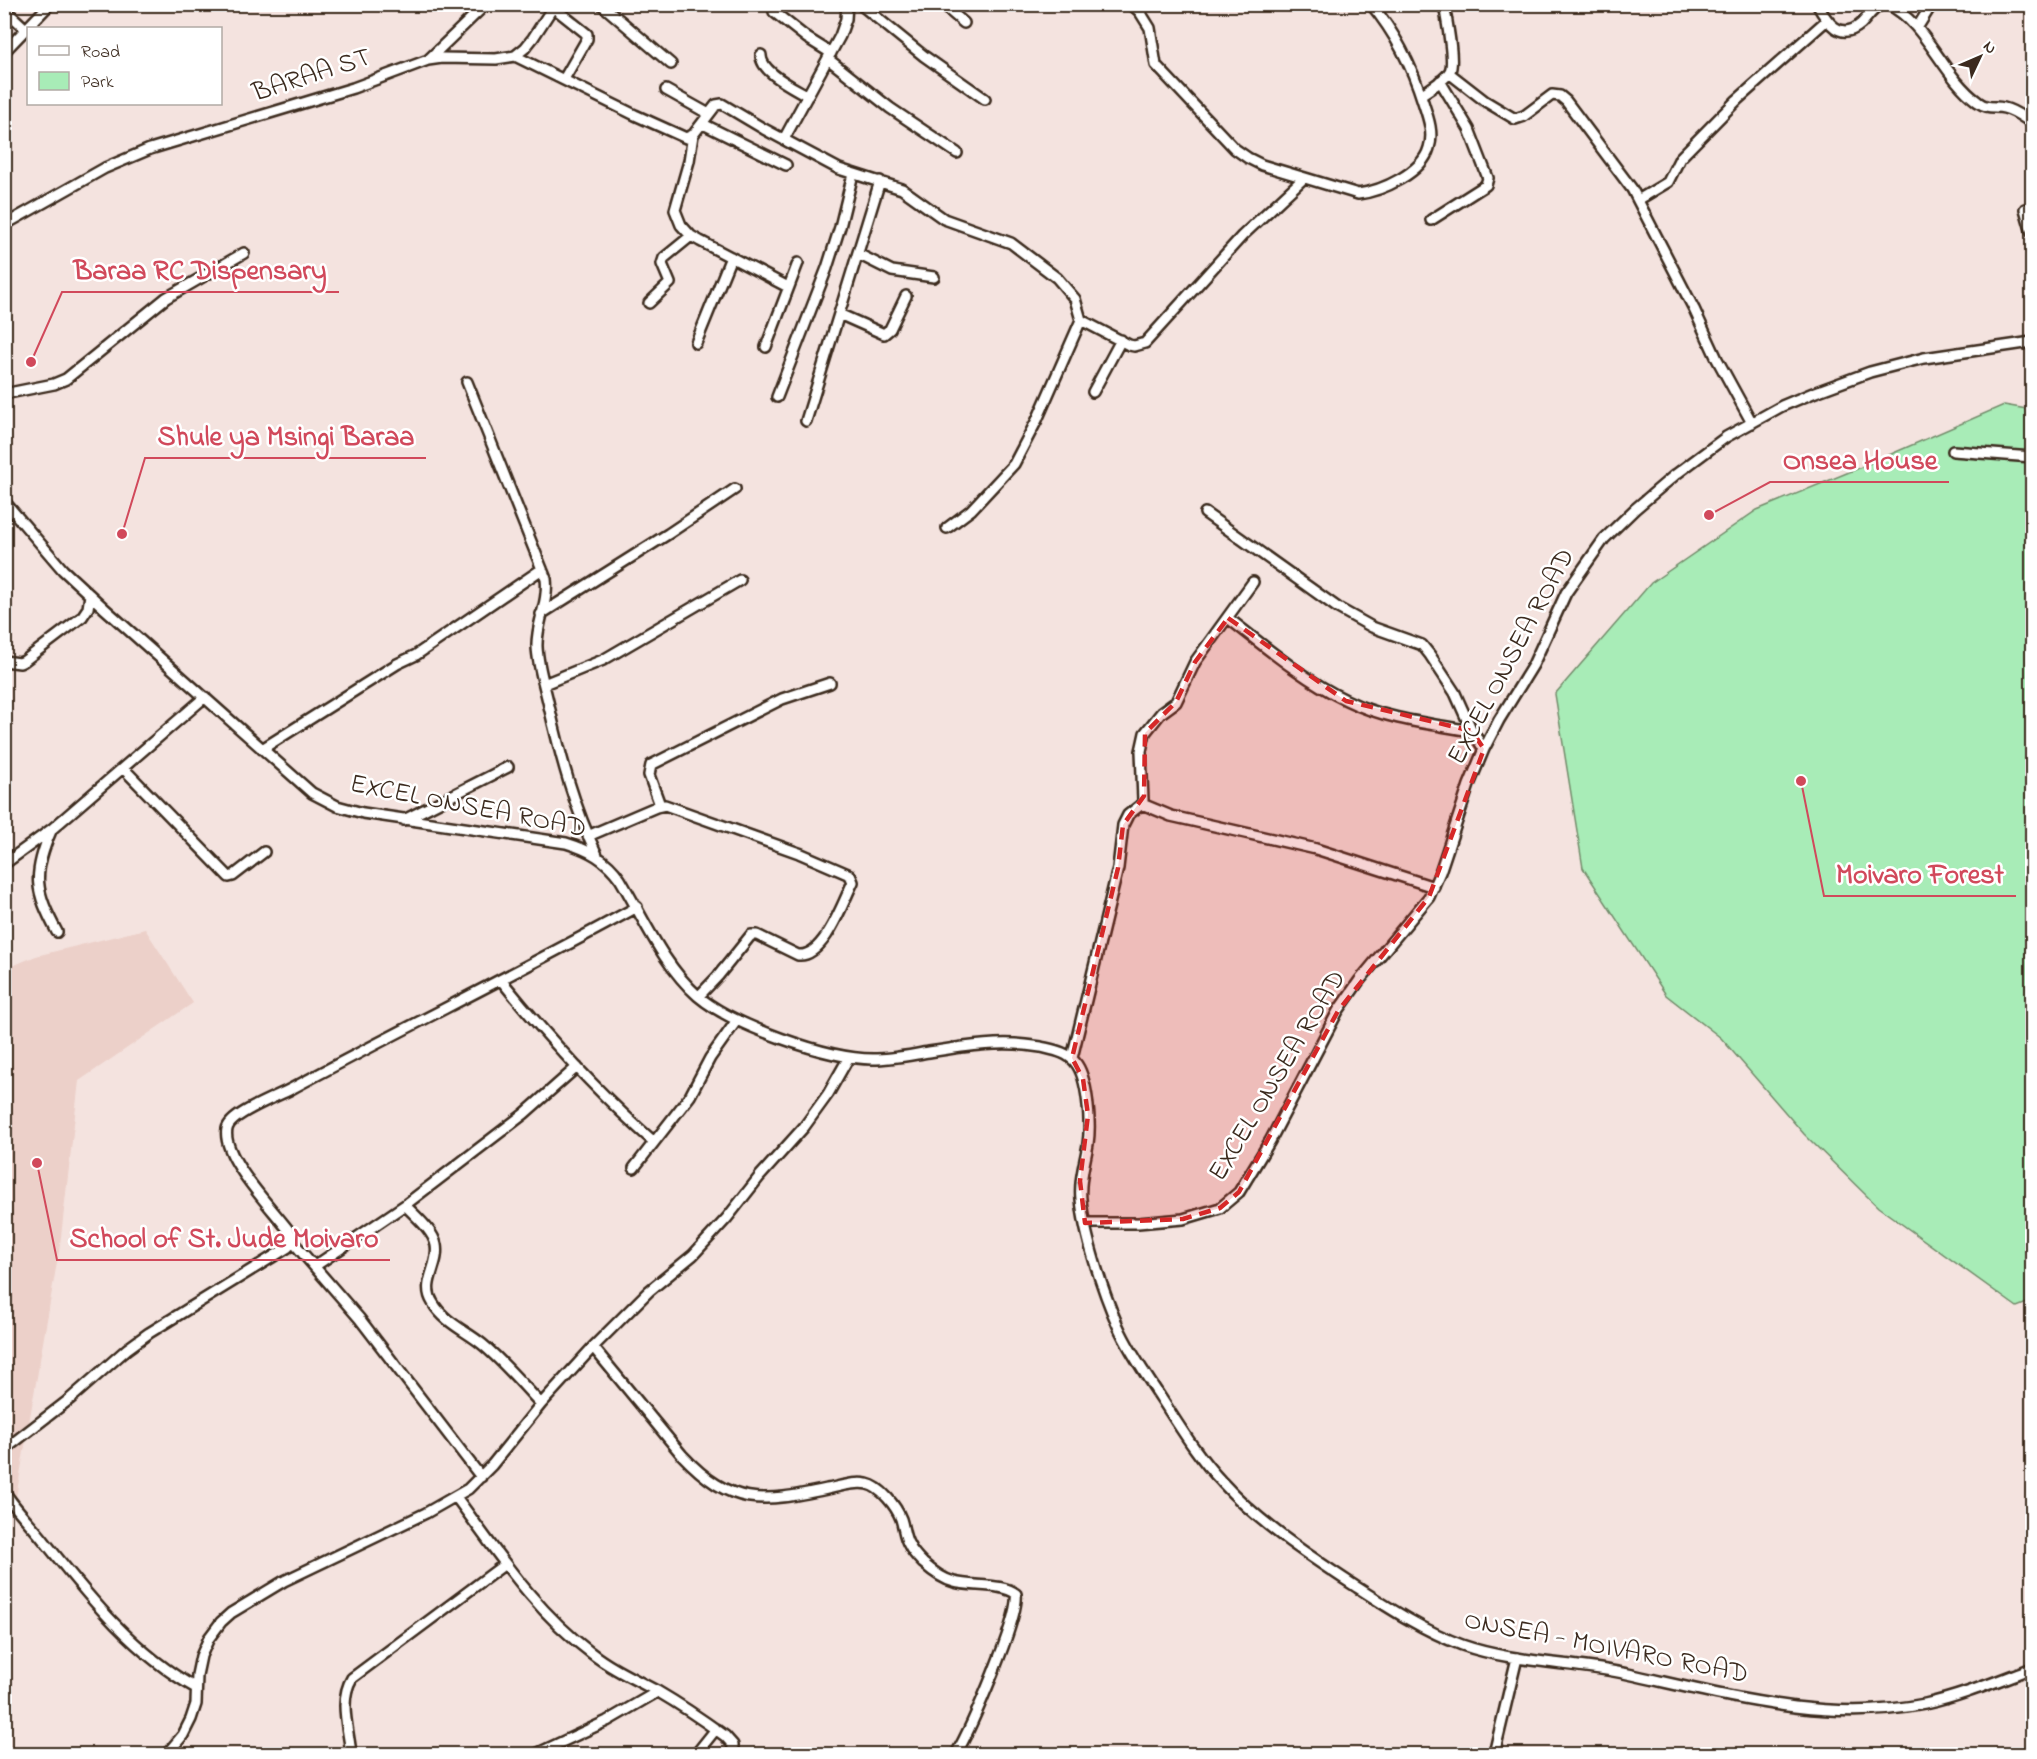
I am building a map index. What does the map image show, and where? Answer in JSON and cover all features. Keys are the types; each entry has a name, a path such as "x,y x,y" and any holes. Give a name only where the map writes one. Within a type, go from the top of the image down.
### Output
{"street":[{"path":"30,27 50,4"},
{"path":"428,60 486,4"},
{"path":"601,4 671,64"},
{"path":"784,139 830,56 846,19 847,4"},
{"path":"860,4 924,56 985,99"},
{"path":"942,4 964,23"},
{"path":"1131,4 1140,12 1150,28 1156,66 1235,149 1262,165 1358,194 1380,189 1406,175 1421,162 1430,148 1430,126 1421,95 1401,46 1371,4"},
{"path":"1421,95 1449,73 1452,64 1444,4"},
{"path":"1817,4 1827,20 1838,30 1847,32 1853,30 1882,4"},
{"path":"1887,4 1903,13 1917,28 1942,63 1978,102 1989,107 2007,108 2032,123"},
{"path":"1917,28 1932,4"},
{"path":"564,79 587,39 587,34 554,6 533,38 515,56 686,138 693,135 716,105 722,104 756,125 839,169 902,189 944,219 1011,243 1066,286 1075,298 1081,320 1037,420 1014,464 971,510 948,528"},
{"path":"4,9 27,30 4,52"},
{"path":"774,12 891,108 957,153"},
{"path":"1638,200 1668,182 1680,158 1737,100 1827,20"},
{"path":"761,55 760,60 763,66 808,96"},
{"name":"BARAA ST","path":"4,225 96,172 128,157 353,88 428,60 496,59 515,56"},
{"path":"1449,73 1485,101 1515,119 1524,116 1548,96 1556,94 1560,96 1624,177 1638,200 1717,359 1752,423"},
{"path":"1431,220 1486,185 1488,178 1469,129 1440,81"},
{"path":"666,90 709,114"},
{"path":"703,124 786,165"},
{"path":"693,135 689,161 675,210 681,225 691,236 788,287"},
{"path":"777,397 827,268 853,174"},
{"path":"1081,320 1134,346 1145,344 1242,236 1304,178"},
{"path":"806,421 880,181"},
{"path":"2025,209 2032,232"},
{"path":"649,303 670,283 662,264 664,258 691,236"},
{"path":"4,394 54,384 66,378 166,298 244,252"},
{"path":"858,254 892,271 934,277"},
{"path":"696,343 731,257"},
{"path":"766,347 798,263"},
{"path":"839,314 884,334 890,329 906,296"},
{"path":"1093,392 1120,340"},
{"name":"EXCEL ONSEA ROAD","path":"1085,1223 1138,1223 1183,1219 1212,1212 1233,1199 1245,1184 1338,1011 1371,965 1420,909 1434,886 1466,793 1484,749 1533,665 1578,572 1604,539 1635,509 1702,454 1782,406 1878,370 1924,358 2032,342"},
{"path":"467,382 548,589 541,614 537,646 566,775 597,855"},
{"path":"1953,451 2032,457"},
{"path":"541,614 735,489"},
{"name":"EXCEL ONSEA ROAD","path":"4,501 63,570 312,793 327,802 363,813 566,843 597,855 612,868 674,970 699,996 723,1013 776,1036 849,1057 877,1059 1012,1043 1049,1049 1072,1058"},
{"path":"1204,513 1312,592 1354,618 1422,645 1455,693 1472,731 1484,749"},
{"path":"262,749 397,664 416,655 542,569"},
{"path":"544,684 603,660 740,580"},
{"path":"1072,1058 1116,879 1123,825 1128,815 1142,804 1144,796 1141,751 1145,733 1154,720 1176,702 1195,662 1253,582"},
{"path":"4,661 20,663 24,661 82,617 88,608 90,595"},
{"path":"1228,618 1296,669 1346,701 1363,708 1403,718 1472,731"},
{"path":"660,805 649,775 651,765 782,699 830,683"},
{"path":"4,864 52,829 205,698"},
{"path":"404,820 508,767"},
{"path":"123,768 229,877 264,852"},
{"path":"1142,804 1171,816 1316,849 1434,886"},
{"path":"588,836 660,805 671,806 799,853 853,878 829,930 814,951 804,956 798,955 757,935 751,935 699,996"},
{"path":"52,829 41,856 38,882 39,895 57,932"},
{"path":"481,1477 377,1341 293,1242 292,1235 233,1156 226,1134 230,1122 242,1112 272,1100 637,907"},
{"path":"501,980 577,1067 654,1142"},
{"path":"634,1168 690,1096 710,1058 737,1020"},
{"path":"167,1755 183,1735 191,1719 196,1704 199,1665 204,1647 214,1630 231,1613 284,1581 456,1497 481,1477 541,1404 593,1347 649,1291 693,1255 727,1218 760,1176 804,1127 828,1094 849,1057"},
{"name":"ONSEA - MOIVARO ROAD","path":"1072,1058 1077,1063 1083,1078 1088,1115 1088,1143 1080,1181 1081,1203 1106,1296 1121,1333 1145,1374 1188,1438 1225,1485 1256,1514 1307,1554 1363,1591 1437,1635 1484,1652 1595,1667 1719,1695 1766,1703 1867,1710 1927,1703 1961,1694 2032,1668"},
{"path":"315,1266 405,1205 524,1114 577,1067"},
{"path":"405,1205 431,1234 436,1246 428,1290 433,1304 450,1321 494,1355 541,1404"},
{"path":"4,1450 70,1399 141,1339 250,1272 293,1242"},
{"path":"593,1347 682,1455 713,1482 737,1494 765,1499 857,1483 870,1485 884,1495 900,1516 910,1548 939,1575 954,1582 1007,1589 1016,1594 1015,1607 995,1667 974,1719 956,1755"},
{"path":"5,1495 118,1627 154,1662 196,1688"},
{"path":"456,1497 505,1564 552,1620 573,1639 614,1668 716,1729 733,1745 733,1755"},
{"path":"351,1755 345,1704 347,1687 352,1678 505,1564"},
{"path":"1494,1755 1517,1658"},
{"path":"536,1755 608,1721 657,1692"},
{"path":"696,1755 716,1729"}],"highlighted area":[{"path":"1228,618 1346,701 1472,731 1484,749 1429,897 1338,1011 1239,1192 1220,1208 1183,1219 1085,1223 1080,1181 1088,1115 1083,1079 1072,1058 1118,868 1123,825 1144,796 1145,733 1176,702 1195,662"}],"shaded area":[{"path":"145,929 193,1003 79,1081 60,1245 14,1509 5,1512 5,969 36,956"}],"green space":[{"path":"2004,405 2032,410 2032,1301 2017,1307 1878,1207 1804,1134 1721,1038 1666,995 1583,868 1555,694 1651,583 1757,510"}],"place":[{"name":"Baraa RC Dispensary","path":"31,362"},
{"name":"Onsea House","path":"1709,515"},
{"name":"Shule ya Msingi Baraa","path":"122,534"},
{"name":"Moivaro Forest","path":"1801,781"},
{"name":"School of St. Jude Moivaro","path":"37,1163"}]}
